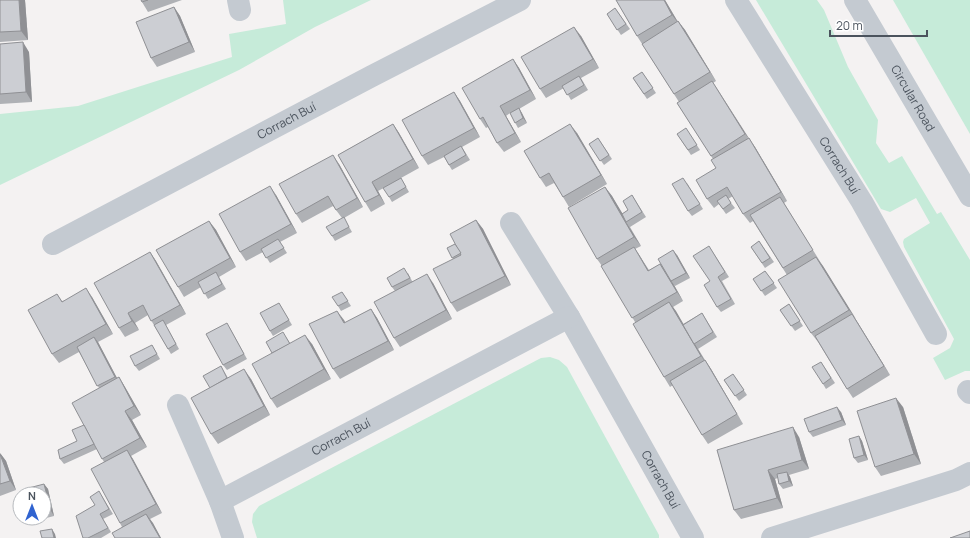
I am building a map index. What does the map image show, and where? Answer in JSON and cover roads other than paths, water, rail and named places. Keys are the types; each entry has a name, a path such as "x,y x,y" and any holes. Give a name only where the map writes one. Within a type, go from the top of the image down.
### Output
{"street":[{"name":"Corrach Buí","path":"53,244 520,0"},
{"name":"Corrach Buí","path":"736,0 862,202 936,334"},
{"name":"Circular Road","path":"855,0 970,196"},
{"name":"Corrach Buí","path":"511,224 569,317 693,538"},
{"name":"Corrach Buí","path":"220,501 569,317"},
{"path":"178,404 220,501 233,538"},
{"path":"772,538 956,480 970,473"}]}
